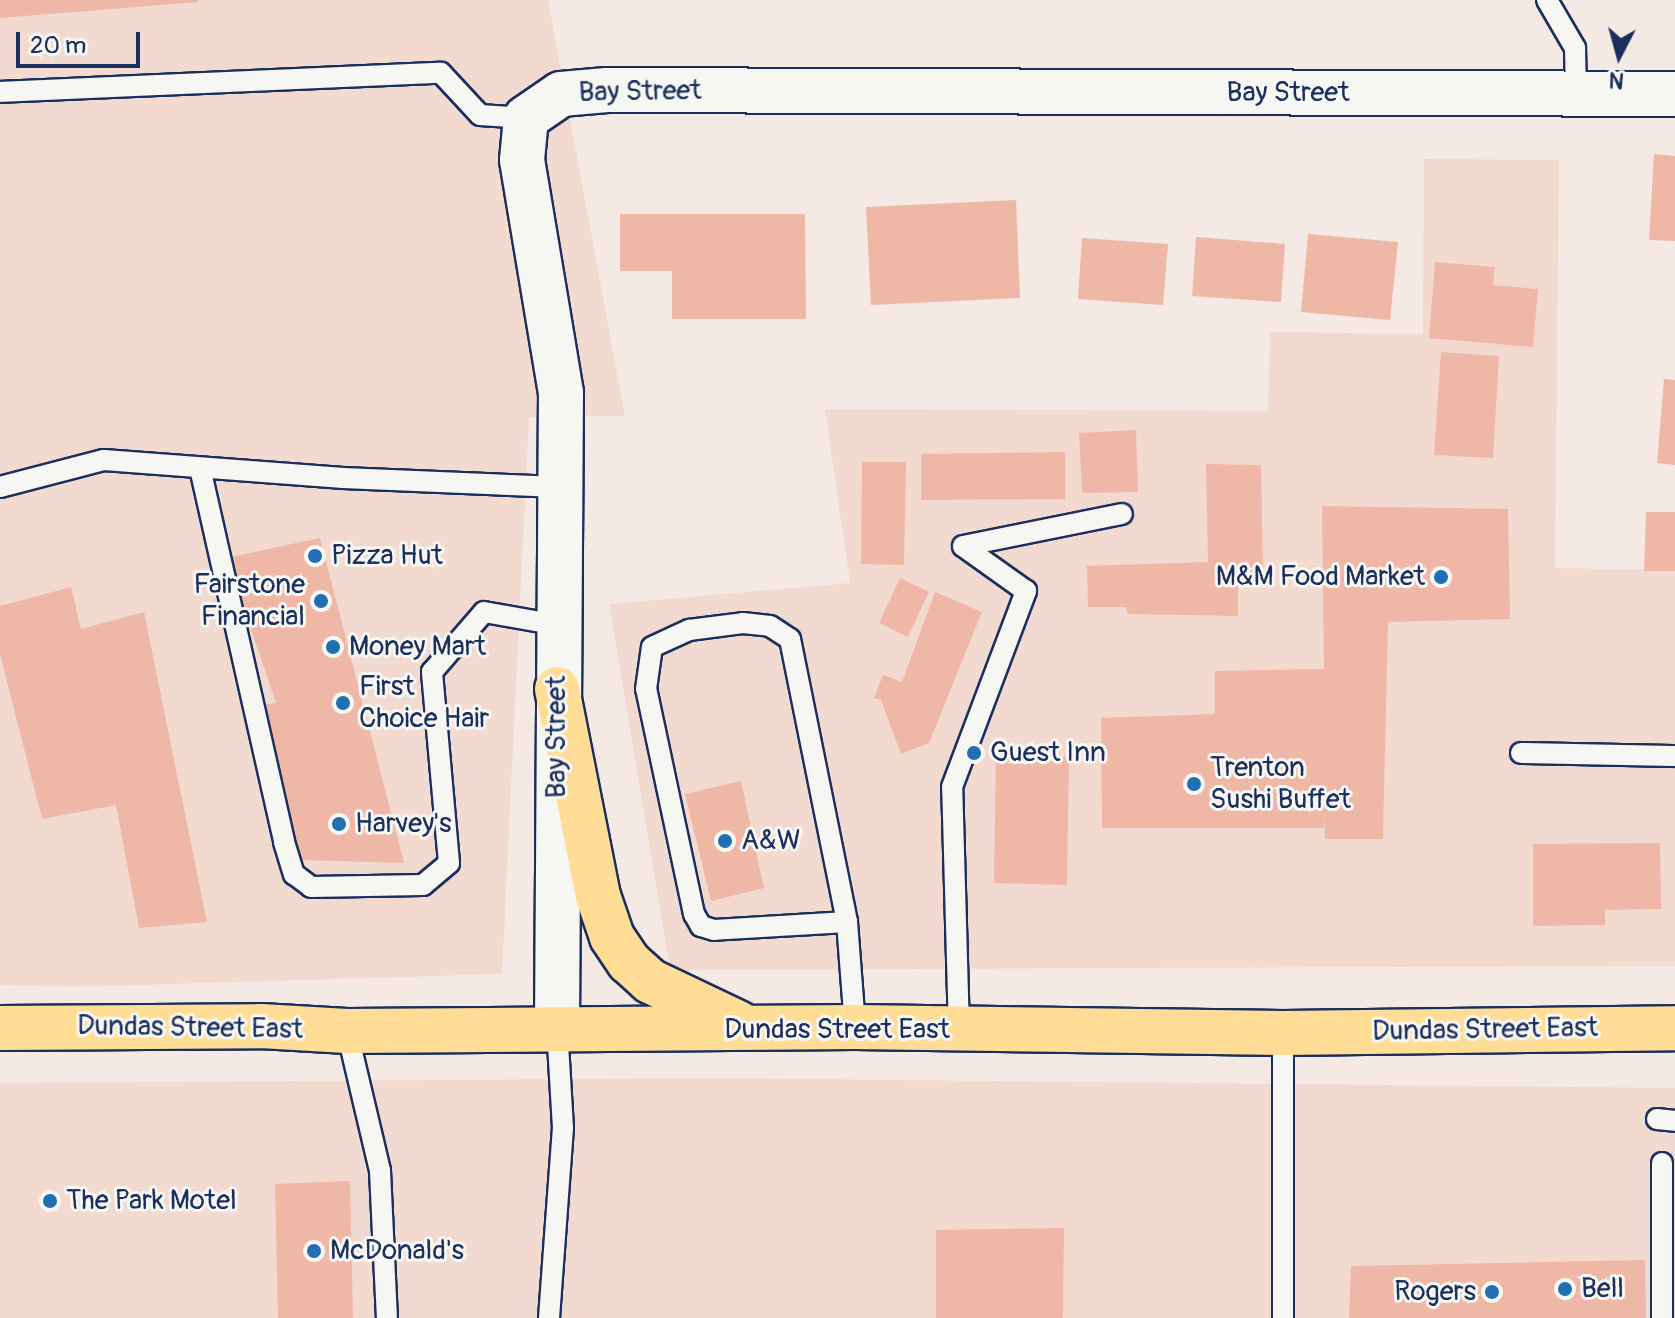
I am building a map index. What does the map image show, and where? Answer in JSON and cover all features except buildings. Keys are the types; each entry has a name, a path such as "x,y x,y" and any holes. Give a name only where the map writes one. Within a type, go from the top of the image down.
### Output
{"main road":[{"path":"557,689 598,896 612,937 629,962 650,981 751,1030"},
{"name":"Dundas Street East","path":"0,1028 261,1026 347,1031 855,1027 959,1031 1283,1033 1675,1028"}],"street":[{"name":"Bay Street","path":"557,1027 561,393 522,160 526,118 561,94 607,90 1675,94"}],"lane":[{"path":"1547,0 1575,48 1576,93"},
{"path":"0,92 441,73 480,115 526,118"},
{"path":"0,487 104,460 343,478 559,487"},
{"path":"200,468 284,842 294,874 311,887 423,885 449,863 432,672 484,612 558,625"},
{"path":"959,1031 952,787 1026,591 963,546 1122,514"},
{"path":"847,922 727,930 701,926 694,914 646,689 652,647 689,630 743,623 770,626 790,639 847,922 855,1027"},
{"path":"1521,753 1675,756"},
{"path":"549,1318 562,1154 557,1027"},
{"path":"347,1031 380,1171 387,1318"},
{"path":"1283,1033 1283,1318"},
{"path":"1662,1163 1662,1318"}],"shaded area":[{"path":"0,0 548,0 625,416 529,417 502,974 73,987 0,985"},
{"path":"1424,159 1559,160 1555,568 1675,570 1675,966 670,970 609,604 850,583 825,409 1268,411 1270,332 1423,334"},
{"path":"707,1078 1675,1088 1675,1318 0,1318 0,1083"}],"place":[{"name":"Pizza Hut","path":"315,556"},
{"name":"M&M Food Market","path":"1441,577"},
{"name":"Fairstone Financial","path":"321,601"},
{"name":"Money Mart","path":"333,647"},
{"name":"First Choice Hair","path":"343,703"},
{"name":"Guest Inn","path":"974,753"},
{"name":"Trenton Sushi Buffet","path":"1194,784"},
{"name":"Harvey's","path":"339,824"},
{"name":"A&W","path":"725,841"},
{"name":"The Park Motel","path":"50,1201"},
{"name":"McDonald's","path":"314,1251"},
{"name":"Bell","path":"1565,1289"},
{"name":"Rogers","path":"1492,1292"}]}
